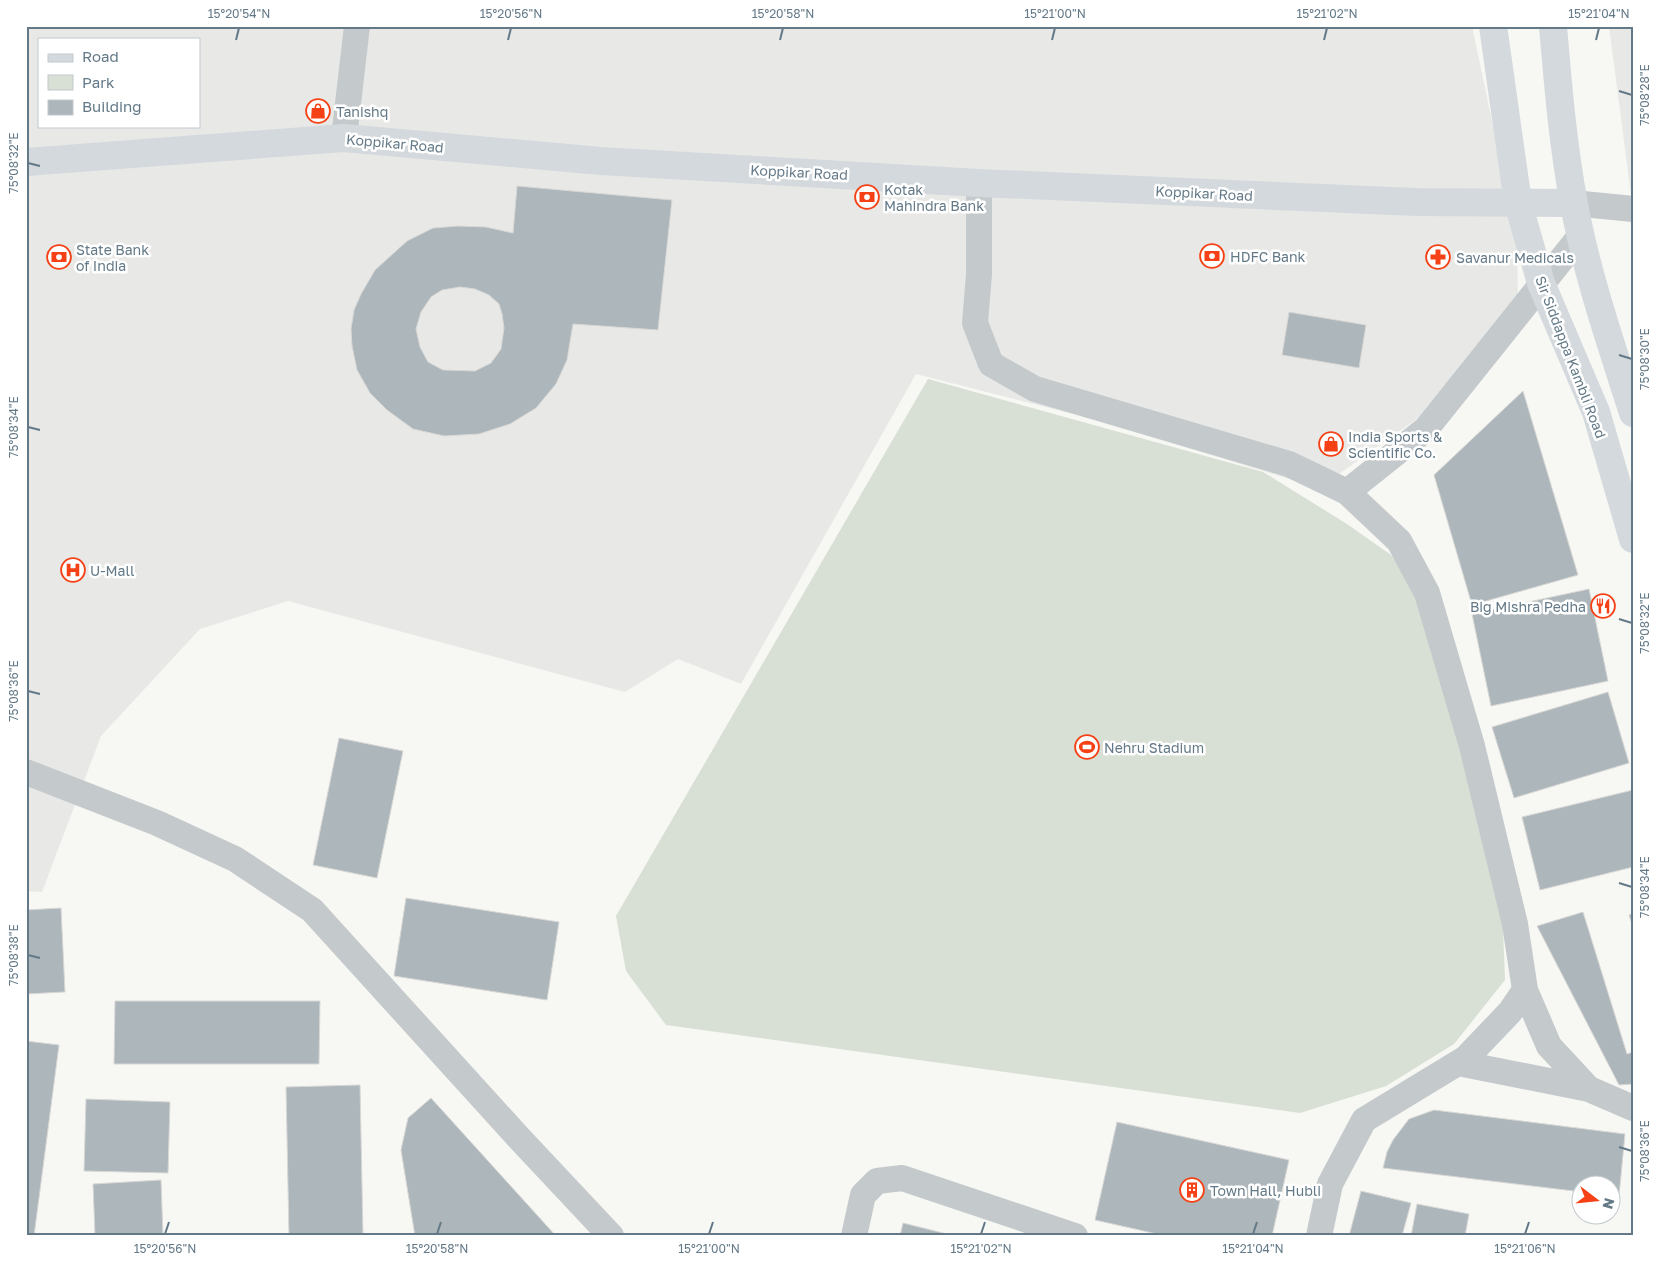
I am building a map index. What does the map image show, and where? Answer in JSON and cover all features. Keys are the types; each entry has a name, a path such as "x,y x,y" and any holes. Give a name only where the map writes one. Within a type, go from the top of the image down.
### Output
{"main road":[{"name":"Sir Siddappa Kambli Road","path":"1493,26 1518,203 1541,283 1596,412 1633,539"},
{"path":"1553,26 1573,203 1593,286 1633,413"},
{"name":"Koppikar Road","path":"26,162 344,138 601,161 979,183 1416,202 1573,203"}],"street":[{"path":"344,138 357,26"},
{"path":"979,183 979,274 975,323 991,364 1034,389 1289,464 1347,492 1399,542 1427,593 1472,746 1514,924 1525,990 1549,1046 1589,1089"},
{"path":"1573,203 1633,209"},
{"path":"1347,492 1426,429 1580,235"},
{"path":"26,772 156,822 235,859 312,910 611,1236"},
{"path":"1319,1236 1330,1184 1364,1120 1466,1058 1510,1012 1525,990"},
{"path":"1458,1063 1589,1089 1633,1108"},
{"path":"854,1236 864,1195 877,1181 902,1178 1075,1236"}],"shaded area":[{"path":"26,26 1472,26 1517,240 1518,309 1421,416 1319,488 1093,419 916,374 741,684 678,659 625,692 288,601 200,629 101,736 42,892 26,891"},
{"path":"1609,26 1633,26 1633,203 1632,203"}],"green space":[{"name":"Nehru Stadium","path":"928,379 1263,472 1347,524 1391,555 1417,590 1502,903 1505,980 1454,1044 1386,1086 1300,1113 666,1025 626,971 616,916"}],"building":[{"path":"517,186 672,200 658,330 573,324 567,360 556,384 536,408 510,424 479,434 444,436 413,429 387,410 370,393 357,370 351,329 354,310 361,294 375,270 407,241 433,228 458,226 486,227 513,233","holes":["460,287 475,289 489,295 499,304 504,328 501,349 491,363 475,371 443,370 428,362 420,347 416,329 421,312 431,297 442,290"]},
{"path":"1289,312 1366,325 1359,368 1282,355"},
{"path":"1523,391 1578,575 1472,605 1434,475"},
{"path":"1589,589 1608,681 1491,706 1472,614"},
{"path":"1608,692 1629,763 1514,798 1492,727"},
{"path":"339,738 403,751 377,878 313,865"},
{"path":"1633,790 1633,867 1540,890 1522,817"},
{"path":"406,898 559,922 547,1000 394,976"},
{"path":"61,908 65,992 26,994 26,910"},
{"path":"1583,912 1627,1054 1633,1052 1633,1084 1619,1085 1537,926"},
{"path":"1633,913 1633,927 1629,915"},
{"path":"115,1001 320,1001 319,1064 114,1064"},
{"path":"26,1041 59,1045 34,1236 26,1236"},
{"path":"360,1085 363,1236 289,1236 286,1087"},
{"path":"431,1098 556,1236 415,1236 401,1150 408,1118"},
{"path":"86,1099 170,1102 168,1173 84,1171"},
{"path":"1434,1110 1625,1134 1621,1174 1572,1174 1572,1191 1383,1168 1387,1152 1393,1140 1409,1119"},
{"name":"Town Hall, Hubli","path":"1117,1122 1289,1160 1272,1236 1166,1236 1095,1220"},
{"path":"161,1180 163,1236 95,1236 93,1184"},
{"path":"1361,1191 1411,1203 1402,1236 1349,1236"},
{"path":"1417,1204 1469,1214 1465,1236 1411,1236"},
{"path":"903,1223 955,1236 900,1236"}],"place":[{"name":"Tanishq","path":"318,111"},
{"name":"Kotak Mahindra Bank","path":"867,197"},
{"name":"HDFC Bank","path":"1212,256"},
{"name":"State Bank of India","path":"59,257"},
{"name":"Savanur Medicals","path":"1438,257"},
{"name":"India Sports & Scientific Co.","path":"1331,444"},
{"name":"U-Mall","path":"73,570"},
{"name":"Big Mishra Pedha","path":"1603,606"},
{"name":"Nehru Stadium","path":"1087,747"},
{"name":"Town Hall, Hubli","path":"1192,1190"}]}
